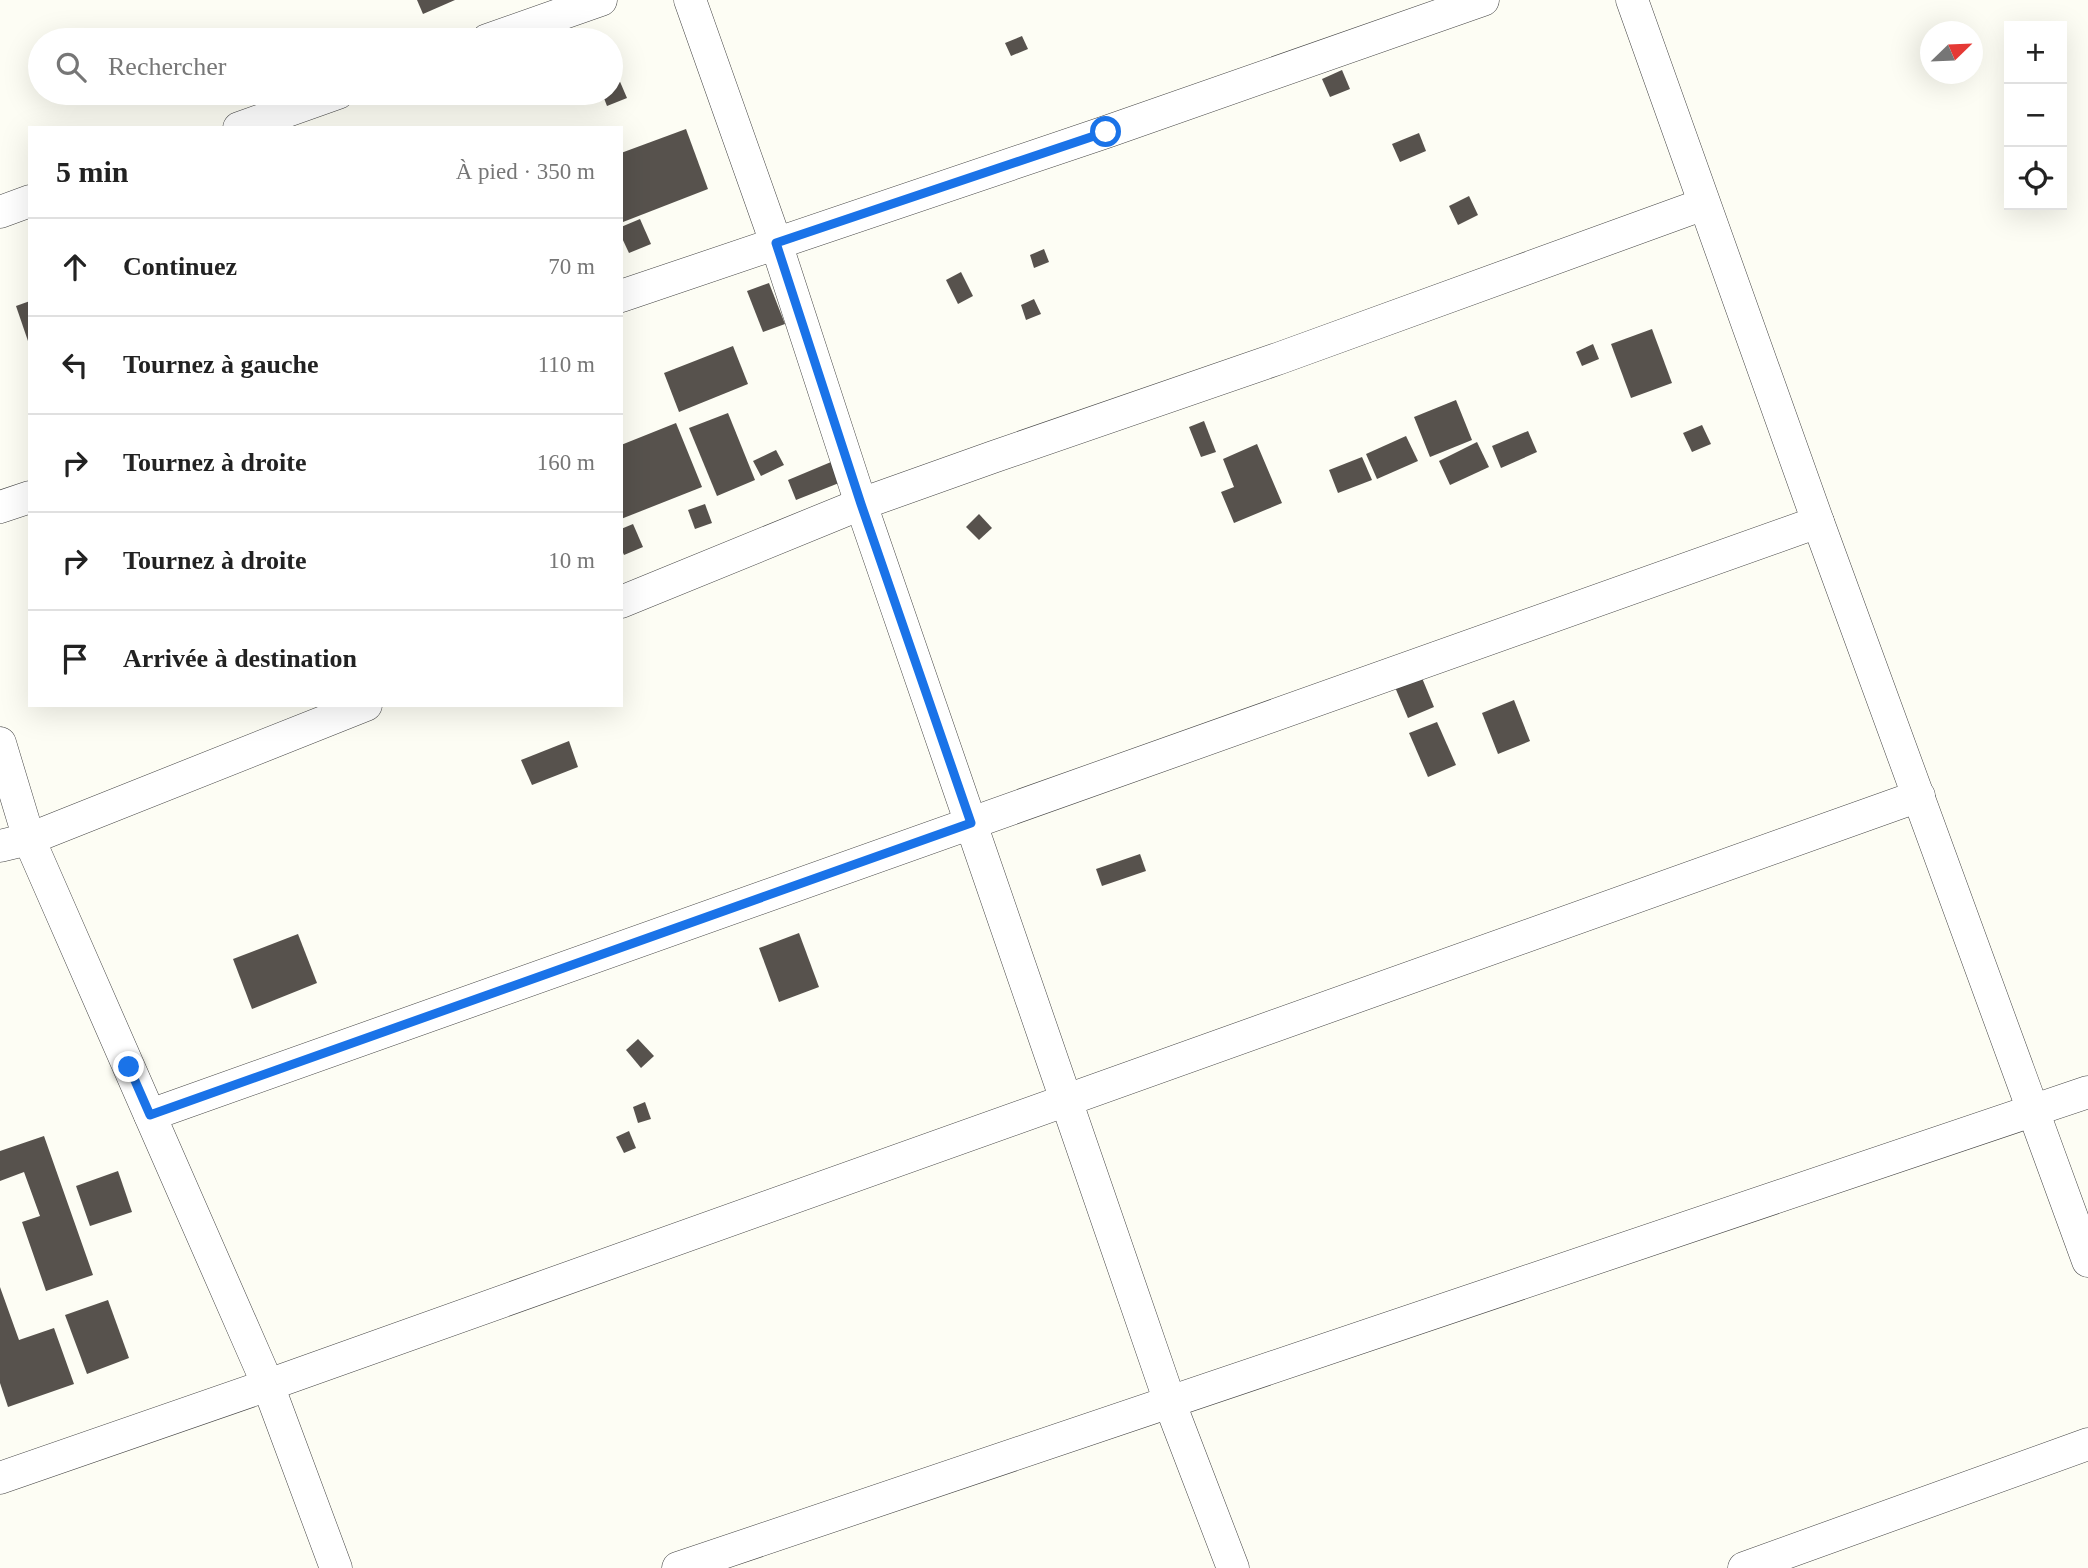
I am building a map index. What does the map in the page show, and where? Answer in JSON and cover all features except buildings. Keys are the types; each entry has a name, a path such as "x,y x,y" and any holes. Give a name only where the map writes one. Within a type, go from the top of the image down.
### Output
{"street":[{"path":"521,28 601,0"},
{"path":"690,0 776,243 861,504 1171,1402 1233,1568"},
{"path":"623,295 1483,0"},
{"path":"1632,0 1818,522 2088,1261"},
{"path":"245,126 304,105"},
{"path":"0,212 28,202"},
{"path":"623,601 861,504 1280,358 1704,204"},
{"path":"0,507 28,497"},
{"path":"150,1115 1818,522"},
{"path":"14,843 361,707"},
{"path":"0,743 14,843 150,1115 268,1385 336,1568"},
{"path":"0,1478 268,1385 1919,796"},
{"path":"678,1568 2088,1092"},
{"path":"1744,1568 2088,1444"}],"route":[{"path":"129,1067 150,1115 971,823 861,504 776,243 1106,132"}]}
